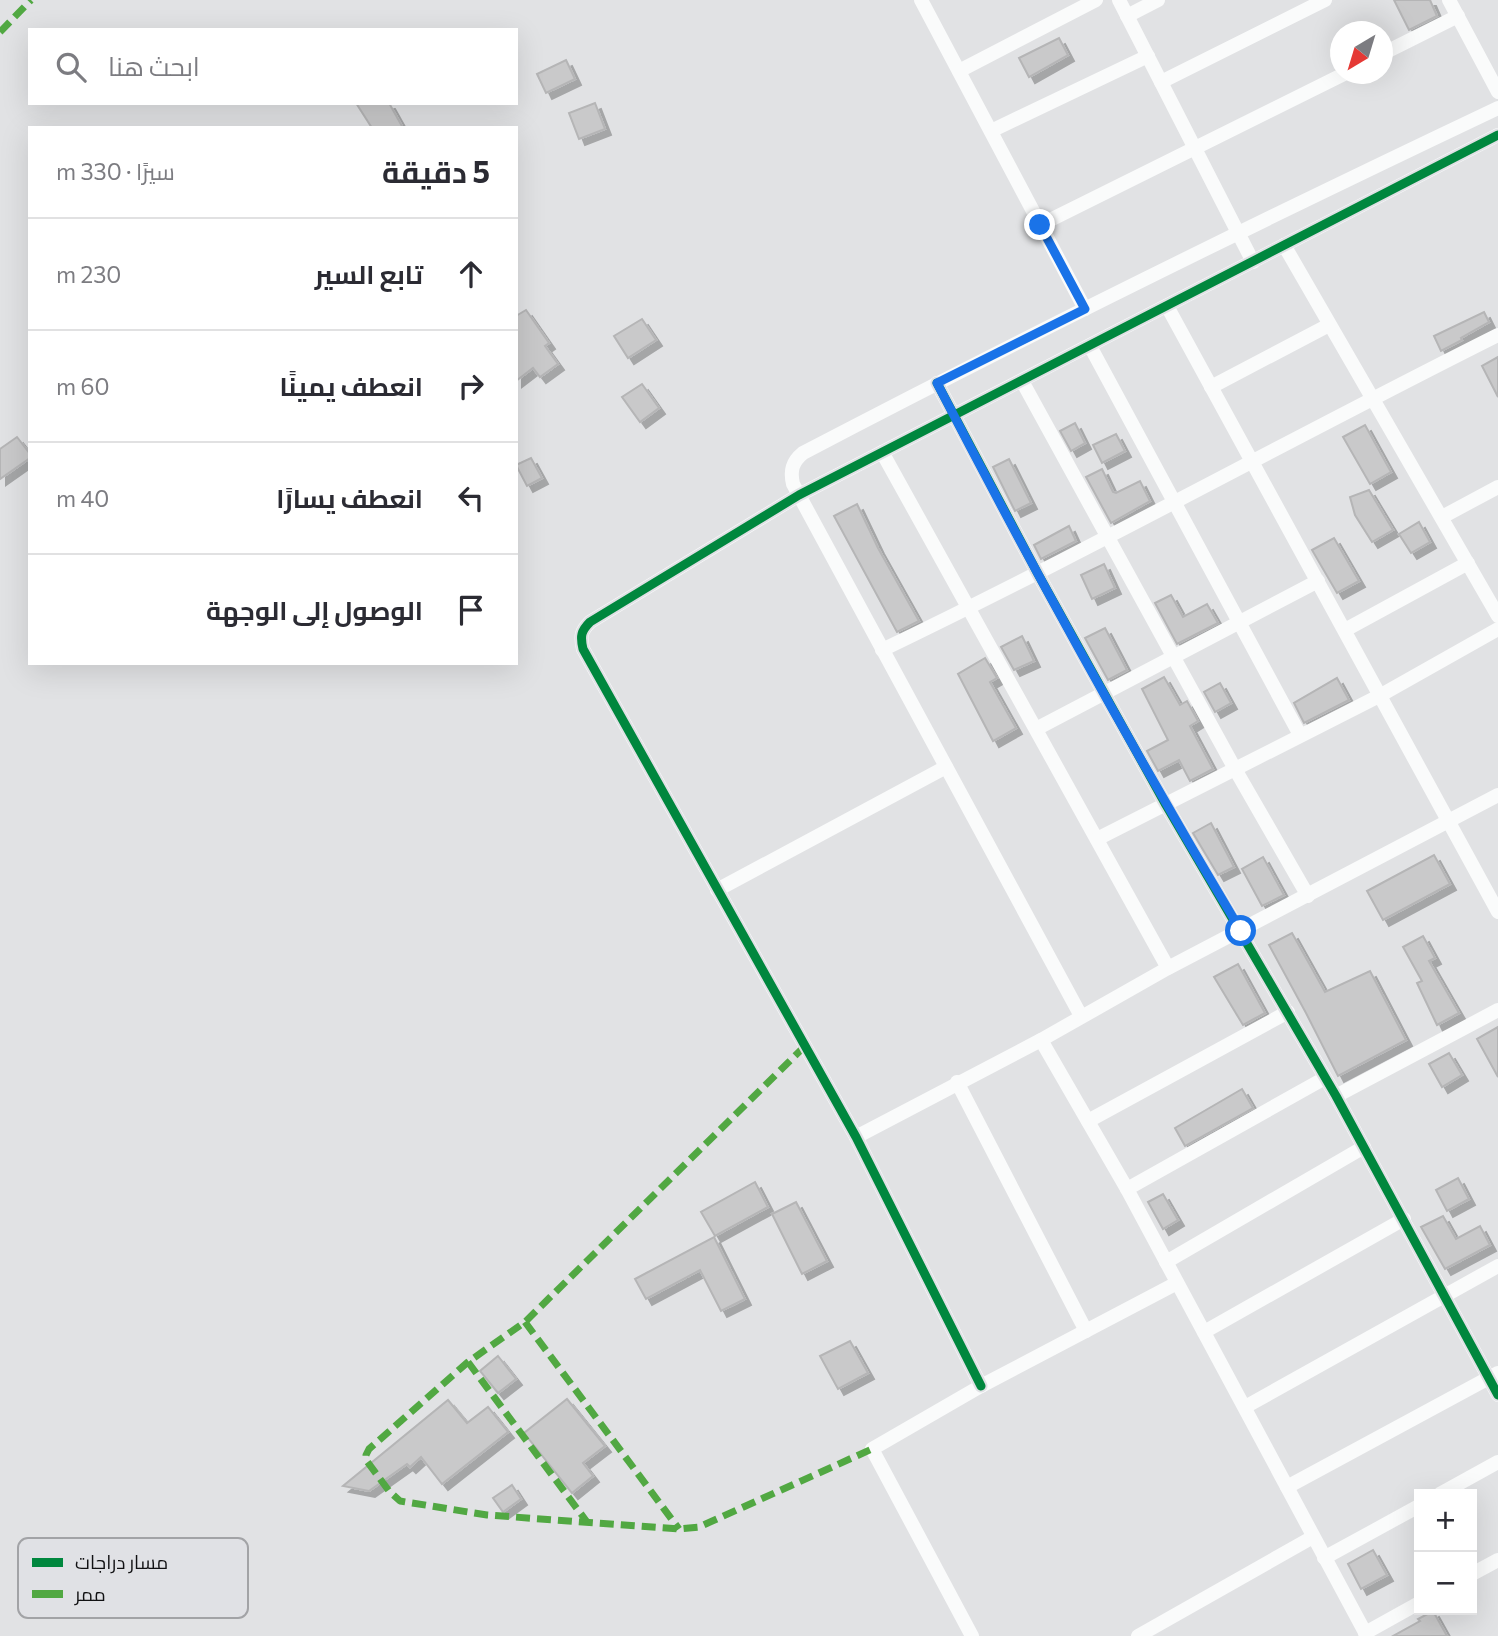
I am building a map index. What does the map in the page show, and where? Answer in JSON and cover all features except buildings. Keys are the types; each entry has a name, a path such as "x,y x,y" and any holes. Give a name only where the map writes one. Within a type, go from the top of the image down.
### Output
{"street":[{"path":"921,0 1085,309"},
{"path":"959,71 1096,0"},
{"path":"1119,0 1253,262"},
{"path":"1127,16 1158,0"},
{"path":"1161,82 1325,0"},
{"path":"1449,0 1498,92"},
{"path":"1393,48 1458,16"},
{"path":"991,131 1148,56"},
{"path":"1040,225 1330,81"},
{"path":"1081,1016 793,484 791,474 795,460 803,453 937,383 1238,232 1498,108"},
{"path":"981,1386 856,1137 583,649 580,638 583,630 590,622 799,495 1498,135"},
{"path":"1284,245 1498,615"},
{"path":"1167,306 1498,912"},
{"path":"1211,387 1329,325"},
{"path":"882,650 1038,574 1173,501 1498,335"},
{"path":"1090,346 1300,735"},
{"path":"1022,381 1235,769 1308,896"},
{"path":"937,383 1038,574 1166,805 1288,1012 1444,1295 1493,1376 1498,1395"},
{"path":"882,452 1168,968"},
{"path":"1442,517 1498,488"},
{"path":"1345,630 1468,563"},
{"path":"1036,729 1318,581"},
{"path":"1097,839 1381,695 1498,629"},
{"path":"717,890 946,767"},
{"path":"856,1137 1041,1040 1168,968 1498,795"},
{"path":"1336,1096 1498,1010"},
{"path":"1088,1121 1288,1012"},
{"path":"1041,1040 1127,1189 1366,1634 1414,1606"},
{"path":"1127,1189 1325,1078"},
{"path":"957,1082 1086,1331"},
{"path":"1166,1262 1364,1147"},
{"path":"1204,1332 1404,1219"},
{"path":"1245,1407 1498,1266"},
{"path":"972,1636 872,1449 981,1386 1177,1283"},
{"path":"1287,1487 1493,1376"},
{"path":"1449,1489 1498,1462"},
{"path":"1324,1558 1414,1509"},
{"path":"1138,1636 1314,1537"},
{"path":"1477,1571 1498,1560"}],"marked path":[{"path":"0,32 31,0"},
{"path":"805,1046 525,1322 468,1362 369,1449 366,1460 400,1501 487,1515 679,1529 699,1527 872,1449"},
{"path":"525,1322 679,1529"},
{"path":"468,1362 587,1522"}],"cycle path":[{"path":"981,1386 856,1137 583,649 583,631 590,622 799,495 1498,135"},
{"path":"937,383 1038,574 1166,805 1336,1096 1498,1395"}],"route":[{"path":"1040,225 1085,309 937,383 1038,574 1166,805 1241,931"}]}
